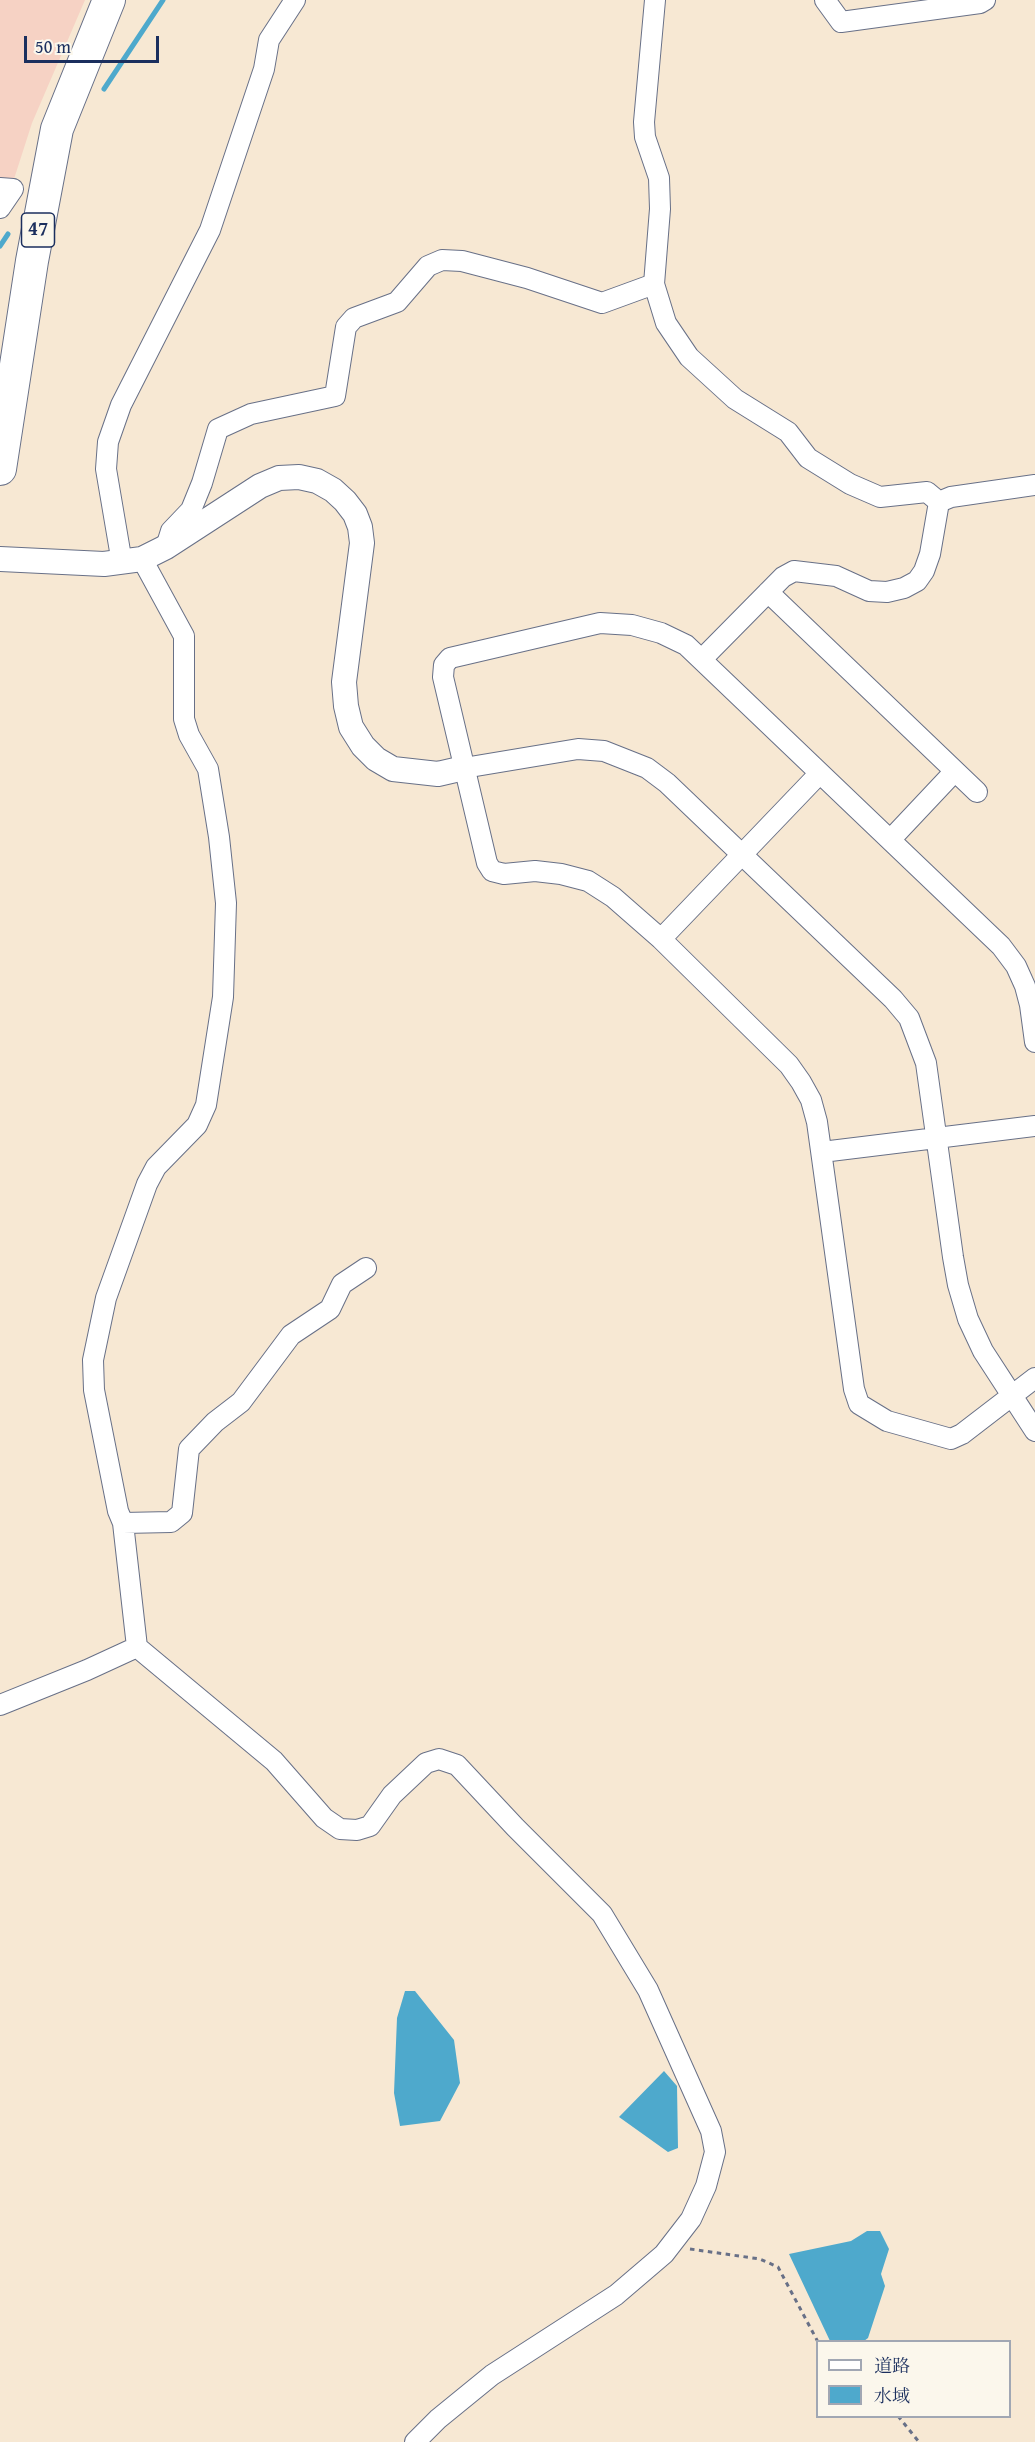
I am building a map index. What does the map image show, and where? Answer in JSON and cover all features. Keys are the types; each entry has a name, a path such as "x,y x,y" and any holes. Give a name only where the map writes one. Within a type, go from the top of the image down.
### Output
{"main road":[{"name":"47","path":"0,469 32,261 57,129 110,0"}],"street":[{"path":"295,0 269,40 264,69 210,230 121,405 108,442 106,469 132,561 184,636 184,719 189,735 208,769 219,837 226,903 223,997 206,1105 197,1125 156,1167 147,1184 106,1298 93,1360 94,1390 118,1512 123,1523 137,1647 274,1761 324,1818 340,1828 357,1830 370,1826 392,1795 426,1763 439,1759 458,1765 515,1827 602,1914 648,1990 711,2132 715,2152 706,2186 691,2219 664,2254 616,2295 492,2375 438,2419 416,2442"},
{"path":"655,0 644,122 645,137 659,178 660,208 654,284 666,324 689,357 735,399 788,432 808,458 850,484 880,497 927,492 939,502"},
{"path":"825,0 841,22 912,6 980,3 985,0"},
{"path":"0,188 13,189 0,208"},
{"path":"166,548 171,531 191,510 202,483 218,429 251,414 335,396 346,327 354,318 397,303 428,266 442,260 462,261 527,278 602,303 654,284"},
{"path":"0,559 132,561 166,548 260,486 279,477 299,477 317,481 333,490 355,514 360,527 362,543 344,682 346,706 351,727 363,746 376,759 393,769 438,774 578,749 604,751 647,768 667,783 743,854 894,999 909,1018 926,1063 958,1285 968,1319 983,1351 1035,1431"},
{"path":"939,502 951,497 1035,485"},
{"path":"702,659 783,577 794,571 836,576 869,591 887,592 904,588 917,581 924,571 930,554 939,502"},
{"path":"768,592 977,792"},
{"path":"1035,1042 1030,1005 1016,966 1001,946 686,645 661,633 632,625 600,623 450,658 444,665 443,677 464,768 487,863 492,870 504,874 535,870 561,873 588,881 613,897 661,939 789,1065 811,1100 822,1152 854,1389 859,1404 886,1421 951,1439 962,1434 1035,1378"},
{"path":"891,839 955,771"},
{"path":"661,939 820,773"},
{"path":"822,1152 1035,1126"},
{"path":"123,1523 171,1522 182,1513 189,1449 215,1422 241,1402 291,1335 330,1310 342,1284 366,1268"},
{"path":"0,1705 137,1647"}],"path":[{"path":"670,2246 760,2259 778,2267 817,2340"},
{"path":"900,2418 919,2442"}],"shaded area":[{"path":"0,0 85,0 32,123 14,179 0,178"}],"water":[{"path":"405,1991 415,1991 454,2040 460,2083 440,2121 400,2126 394,2093 397,2018"},
{"path":"664,2071 677,2086 678,2148 668,2152 619,2117"},
{"path":"867,2231 880,2231 889,2249 881,2274 885,2286 868,2338 865,2340 830,2340 789,2254 851,2241"}],"waterway":[{"path":"104,89 163,0"},
{"path":"0,246 8,234"}]}
